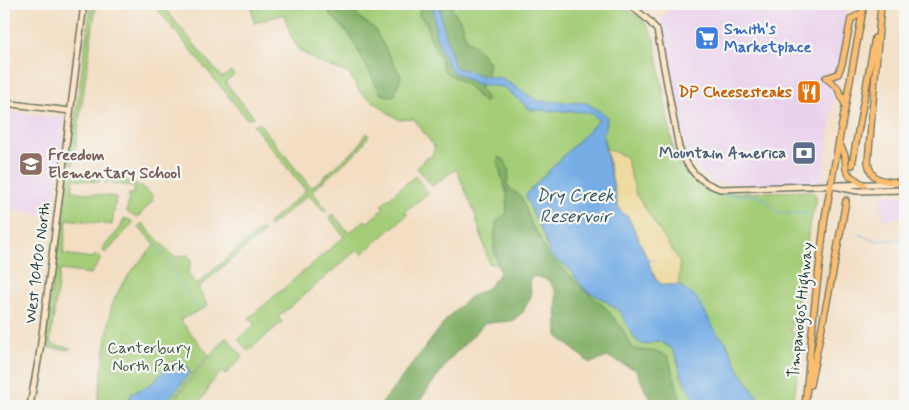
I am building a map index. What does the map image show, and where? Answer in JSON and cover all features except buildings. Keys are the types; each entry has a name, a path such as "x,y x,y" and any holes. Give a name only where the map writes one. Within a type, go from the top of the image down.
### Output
{"main road":[{"path":"831,185 864,4"},
{"path":"852,165 881,4"},
{"path":"881,4 868,162 870,172 876,179 904,183"},
{"path":"846,105 837,87 826,78 838,74 842,64 851,19 862,12"},
{"path":"839,143 845,155 846,169 849,175 864,185"},
{"name":"Timpanogos Highway","path":"805,406 825,217 831,185"},
{"path":"805,406 846,201"}],"street":[{"name":"West 10400 North","path":"30,406 40,350 84,4"},
{"path":"629,4 648,20 656,30 679,148 686,164 706,184 720,189 904,183"},
{"path":"4,102 70,111"},
{"path":"831,185 857,191 905,190"}],"shaded area":[{"path":"668,4 847,4 823,182 757,186 712,182 688,159 659,23 667,12"},
{"name":"Freedom Elementary School","path":"4,111 65,118 52,216 4,210"},
{"path":"905,195 905,216 883,220 880,196"}],"green space":[{"path":"91,4 96,4 73,165 69,161"},
{"path":"153,4 161,4 222,78 231,71 234,75 225,82 254,117 247,119"},
{"path":"251,4 325,4 330,14 350,35 381,94 385,50 374,28 361,19 349,4 420,4 419,16 427,23 429,35 444,71 467,85 484,103 486,100 480,87 486,78 479,50 466,38 460,20 452,9 452,4 620,4 639,17 643,20 654,38 672,143 676,159 684,172 706,191 725,193 812,191 816,195 816,203 809,226 800,292 790,332 802,334 793,406 760,406 760,401 739,370 726,342 716,332 684,288 678,285 679,261 636,194 626,157 606,148 603,133 607,123 604,115 529,191 526,198 545,238 547,247 556,260 568,267 585,290 606,301 621,313 635,339 646,345 657,341 662,342 672,349 697,406 685,406 680,399 668,356 657,352 633,350 621,327 605,307 583,289 564,269 548,256 531,224 521,196 510,189 507,184 509,170 497,162 507,194 507,213 496,222 494,248 499,266 489,263 474,211 456,169 432,186 417,168 425,158 431,157 435,148 414,119 399,120 361,93 348,73 316,61 299,50 290,34 284,14 254,23"},
{"path":"325,4 349,4 361,19 374,28 401,76 395,95 381,94 350,35 330,14"},
{"path":"420,4 452,4 452,9 460,20 466,38 489,63 486,78 480,87 487,100 484,103 467,85 444,71 429,35 427,23 419,16"},
{"path":"259,123 311,188 358,147 366,133 369,135 360,149 312,191 327,210 325,212 308,195 269,227 267,224 306,191 253,125"},
{"path":"498,157 504,159 509,170 507,184 510,189 521,196 531,224 548,256 605,307 621,327 633,349 657,352 668,356 680,399 685,406 657,406 647,394 636,370 608,357 590,363 557,336 556,292 548,280 535,276 530,279 531,296 523,312 512,321 485,323 449,360 416,406 380,406 450,315 470,297 488,288 500,273 494,248 496,222 507,213 507,194 497,162"},
{"path":"72,172 99,176 99,182 74,179 72,191 116,197 112,225 67,219 63,254 93,258 95,255 100,256 101,259 91,274 60,270 50,342 54,345 71,348 69,350 49,348 45,342 67,176"},
{"path":"415,176 428,193 404,212 408,214 362,254 358,249 278,317 282,322 248,351 238,339 255,325 249,318 344,237 329,217 333,214 349,233 365,220 367,223 384,208 381,205"},
{"path":"108,177 126,180 137,185 152,195 153,200 138,217 135,217 127,212 129,194 134,194 134,188 105,183 105,179"},
{"path":"124,218 132,221 132,224 107,252 104,252 102,249 121,227"},
{"name":"Canterbury North Park","path":"142,223 174,257 187,255 192,259 188,272 196,285 261,229 264,232 198,288 208,306 180,320 209,355 167,406 97,406 111,308 114,299 124,282 155,244 138,227"},
{"path":"226,337 243,357 225,375 221,372 208,387 209,389 196,406 169,406"}],"sand":[{"path":"606,148 626,157 636,194 679,261 678,285 663,285 656,280 628,217 621,212 617,203"}],"water":[{"name":"Dry Creek Reservoir","path":"433,4 439,4 442,22 455,67 483,76 501,78 538,101 587,103 607,116 603,138 617,203 621,212 628,217 656,280 663,285 678,285 694,295 716,332 726,342 739,370 760,401 760,406 697,406 681,375 677,358 672,349 657,341 646,345 641,344 635,339 621,313 606,301 585,290 568,267 550,255 545,238 526,198 527,193 599,120 592,114 585,112 531,110 503,87 477,84 450,70 436,36"},
{"path":"176,361 185,364 190,372 161,406 131,406 129,400 131,394 153,383 171,363"}],"waterway":[{"path":"721,195 754,195 765,199 774,210 786,214 809,213"},
{"path":"853,232 872,240 882,241 905,237"},
{"path":"154,242 164,256"},
{"path":"647,259 654,260"},
{"path":"166,260 172,270"},
{"path":"174,274 182,285"},
{"path":"184,288 198,309"},
{"path":"694,297 698,298 717,333"}],"tunnel":[{"path":"846,201 852,165"}],"place":[{"name":"Smith's Marketplace","path":"707,38"},
{"name":"DP Cheesesteaks","path":"809,92"},
{"name":"Mountain America","path":"804,153"},
{"name":"Freedom Elementary School","path":"31,164"}]}
